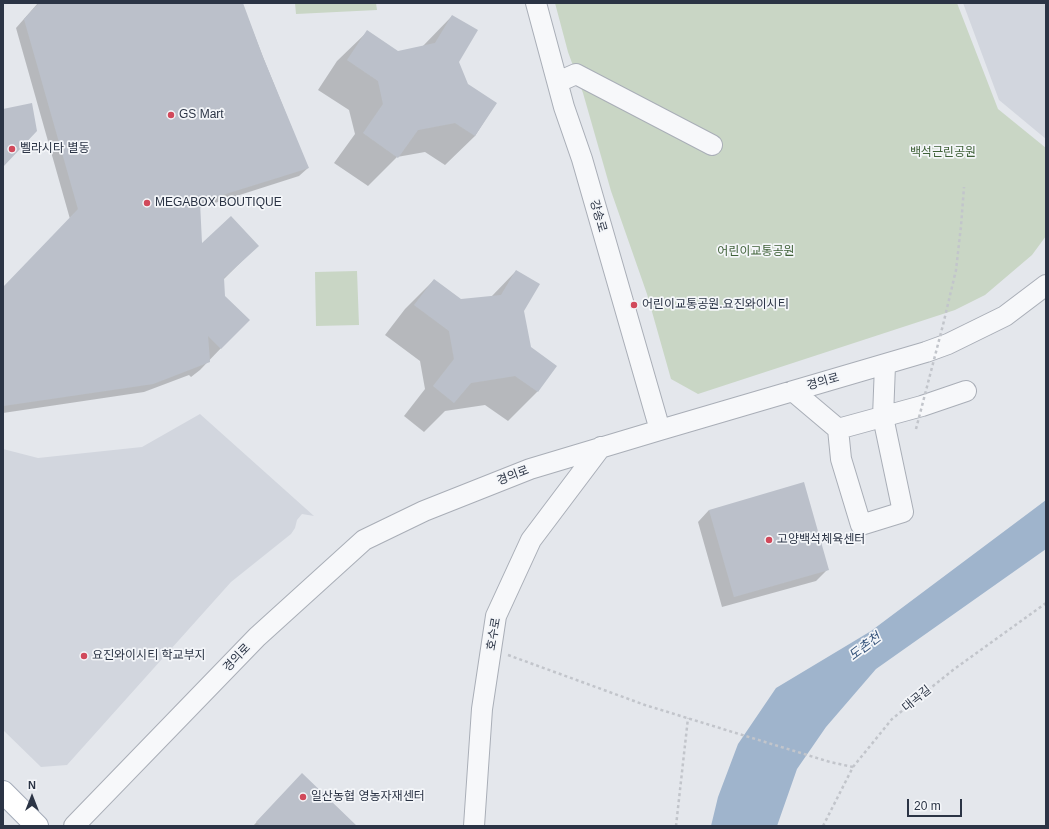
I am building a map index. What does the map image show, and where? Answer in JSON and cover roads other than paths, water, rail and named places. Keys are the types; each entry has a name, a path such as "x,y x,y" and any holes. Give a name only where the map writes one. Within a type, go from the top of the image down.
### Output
{"main road":[{"path":"3,792 37,826"}],"street":[{"name":"강송로","path":"536,3 564,106 584,166 660,430"},
{"path":"558,82 576,74 712,145"},
{"name":"경의로","path":"74,826 258,637 364,540 424,510 530,469 934,350 1004,316 1046,285"},
{"path":"793,391 838,429 840,459 861,525 903,512 883,417 885,364"},
{"path":"838,429 922,406 966,392"},
{"name":"호수로","path":"474,826 482,709 496,616 531,540 601,447"}],"water":[{"name":"도촌천","path":"1046,500 1046,549 876,669 826,727 797,769 777,826 711,826 718,797 738,744 776,688 871,631"}],"place":[{"name":"GS Mart","path":"171,115"},
{"name":"벨라시타 별동","path":"12,149"},
{"name":"MEGABOX BOUTIQUE","path":"147,203"},
{"name":"어린이교통공원.요진와이시티","path":"634,305"},
{"name":"고양백석체육센터","path":"769,540"},
{"name":"요진와이시티 학교부지","path":"84,656"},
{"name":"일산농협 영농자재센터","path":"303,797"}],"park label":[{"name":"백석근린공원","path":"943,153"},
{"name":"어린이교통공원","path":"756,252"}]}
